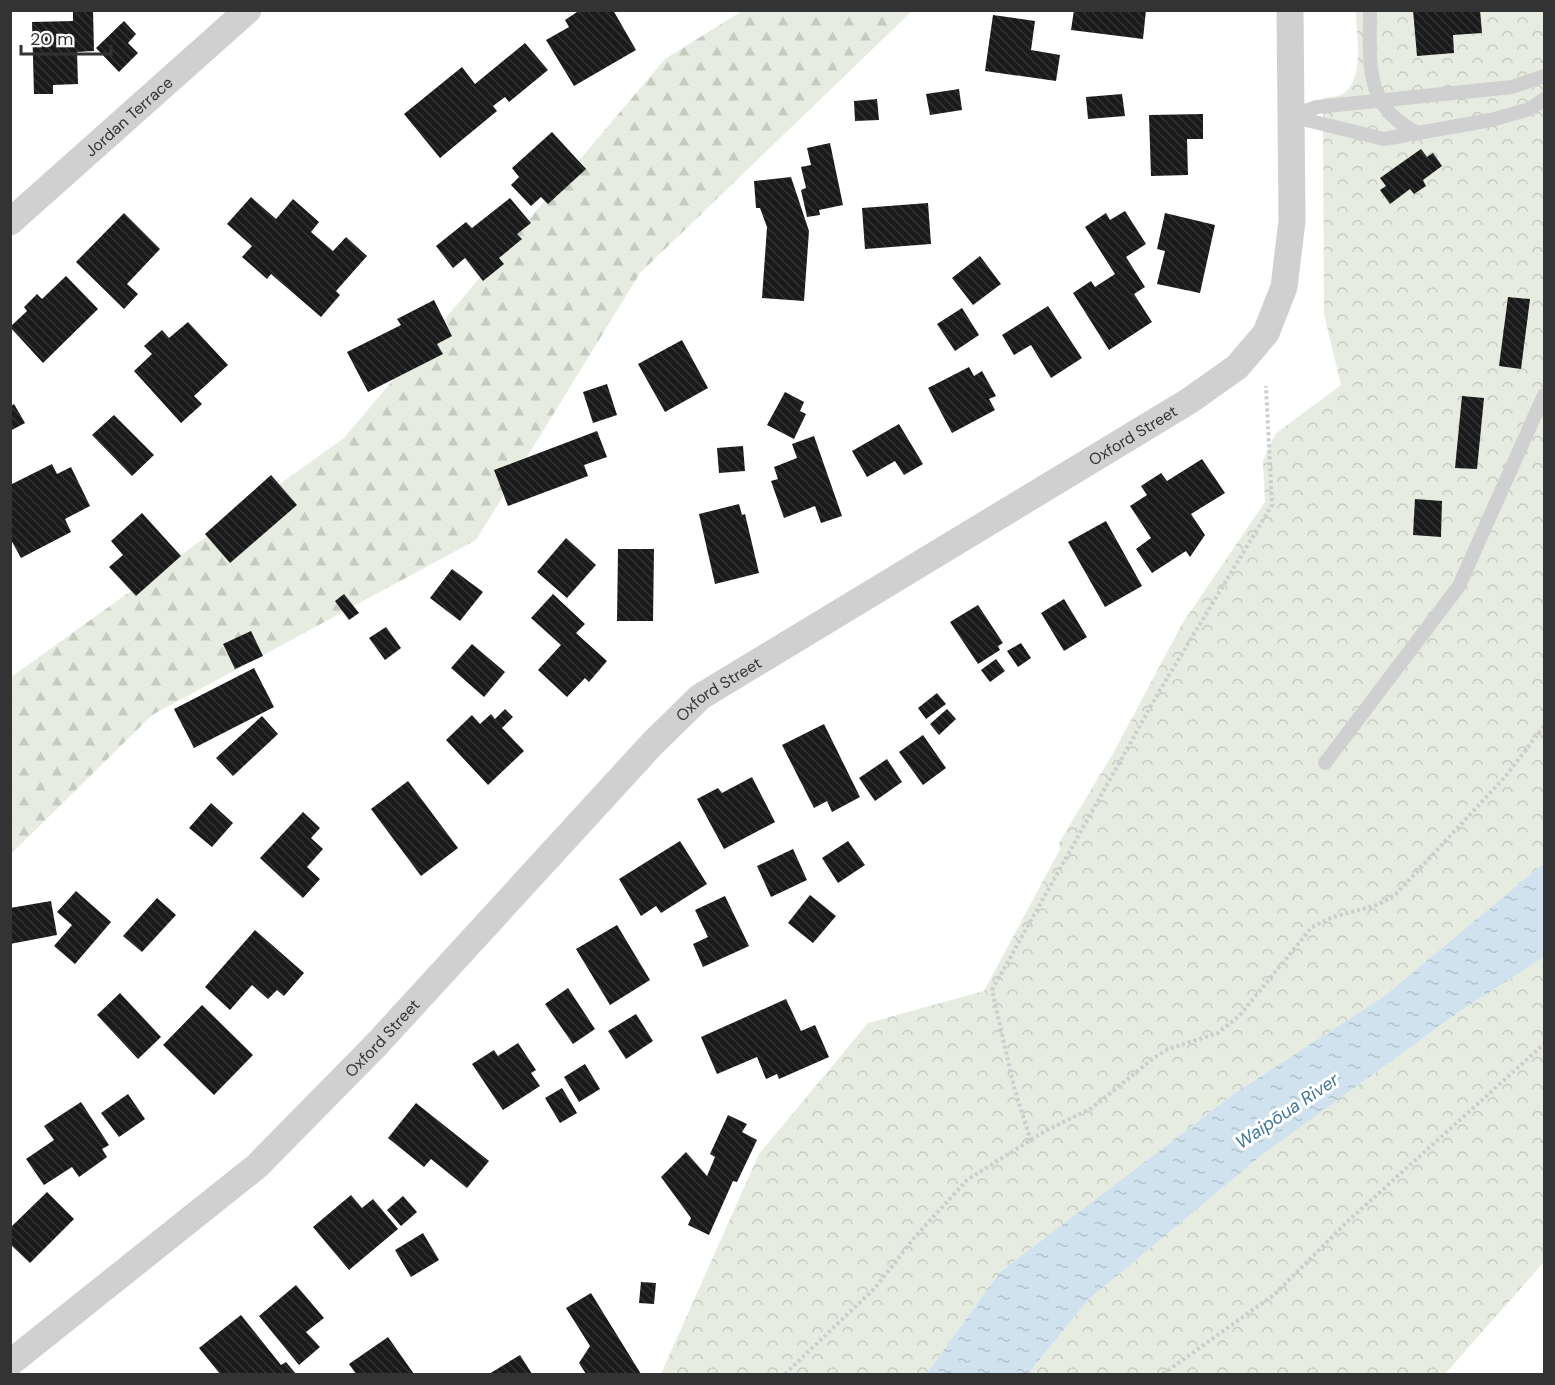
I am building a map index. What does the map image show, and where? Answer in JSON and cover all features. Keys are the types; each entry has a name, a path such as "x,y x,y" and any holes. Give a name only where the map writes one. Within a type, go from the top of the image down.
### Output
{"street":[{"name":"Jordan Terrace","path":"10,222 248,10"},
{"name":"Oxford Street","path":"10,1364 256,1167 376,1044 652,744 700,697 1189,401 1237,367 1266,333 1284,287 1292,221 1290,10"}],"lane":[{"path":"1370,10 1370,66 1379,101 1407,127 1418,133"},
{"path":"1290,116 1317,107 1512,87 1545,76"},
{"path":"1290,116 1384,139 1491,120 1530,109 1545,99"},
{"path":"1325,763 1458,586 1545,395"}],"path":[{"path":"1031,1141 1014,1087 992,990 1160,690 1272,505 1266,386"},
{"path":"785,1374 875,1288 914,1238 959,1187 1031,1141 1092,1108 1162,1053 1218,1033 1240,1015 1312,927 1333,917 1377,905 1395,895 1505,777 1545,726"},
{"path":"1163,1374 1275,1294 1348,1221 1545,1044"}],"green space":[{"path":"742,11 912,11 640,273 476,540 152,715 11,854 11,677 344,438 665,59"},
{"path":"1356,11 1544,11 1544,863 1383,997 1235,1093 1000,1272 926,1374 661,1374 759,1154 868,1023 984,991 1060,849 1059,843 1115,750 1182,624 1265,502 1263,461 1275,434 1341,385 1324,314 1323,98 1341,95 1354,79 1358,56"},
{"path":"1544,957 1544,1262 1445,1374 1028,1374 1088,1300 1262,1155 1459,1012"}],"water":[{"name":"Waipōua River","path":"1544,863 1544,957 1459,1012 1262,1155 1088,1300 1028,1374 926,1374 1000,1272 1235,1093 1383,997"}],"building":[{"path":"73,10 93,10 94,51 77,52 78,84 53,85 53,94 34,94 32,22 73,21"},
{"path":"580,10 613,10 636,50 574,86 546,40 569,27 565,20"},
{"path":"1074,10 1146,10 1143,39 1071,30"},
{"path":"1413,10 1480,10 1482,33 1453,35 1454,53 1417,56"},
{"path":"993,15 1035,21 1031,50 1060,55 1056,81 985,71"},
{"path":"124,21 136,34 128,43 138,53 119,72 96,48"},
{"path":"525,43 548,70 509,102 505,97 493,106 497,111 440,158 404,114 462,67 475,84"},
{"path":"959,89 962,110 930,115 926,94"},
{"path":"1122,94 1125,116 1088,119 1086,97"},
{"path":"877,99 879,120 855,121 854,101"},
{"path":"1203,114 1203,139 1187,139 1188,175 1151,176 1149,115"},
{"path":"552,132 586,169 548,204 541,197 531,206 511,185 519,177 512,168"},
{"path":"830,143 843,205 819,210 820,215 807,217 801,190 806,188 801,167 811,165 807,148"},
{"path":"1421,149 1427,157 1433,153 1442,166 1423,180 1426,186 1414,194 1410,189 1390,204 1380,190 1386,186 1380,178"},
{"path":"791,177 809,231 804,301 762,298 767,227 760,208 756,208 754,181"},
{"path":"251,197 276,219 293,199 319,222 311,232 333,251 346,237 367,256 336,291 340,295 321,317 271,274 267,279 242,257 252,246 227,224"},
{"path":"510,198 531,223 517,234 522,239 499,258 504,264 483,281 465,258 453,268 436,246 466,222 472,228"},
{"path":"928,203 931,244 865,249 862,208"},
{"path":"1125,211 1146,244 1126,257 1145,287 1134,294 1152,322 1109,350 1073,293 1091,281 1095,287 1115,274 1085,227 1106,213 1110,220"},
{"path":"124,213 160,249 127,284 138,294 124,309 76,262"},
{"path":"1165,213 1215,225 1200,293 1157,284 1165,251 1157,249"},
{"path":"980,256 1001,284 973,305 952,278"},
{"path":"66,276 98,309 43,363 10,327 27,311 24,307 37,294 42,299"},
{"path":"1508,297 1530,299 1521,369 1499,366"},
{"path":"434,300 452,336 437,344 443,354 368,392 347,352 401,325 397,319"},
{"path":"1048,306 1082,358 1051,378 1031,345 1014,355 1002,335"},
{"path":"962,308 979,335 955,351 937,324"},
{"path":"188,322 228,365 194,396 202,404 181,423 134,371 152,354 144,346 162,330 169,338"},
{"path":"682,340 708,388 665,412 638,364"},
{"path":"969,367 974,376 982,371 996,396 989,399 995,410 952,433 928,388"},
{"path":"607,384 617,415 593,423 583,392"},
{"path":"785,392 804,402 800,411 806,414 794,439 767,425"},
{"path":"1462,396 1484,398 1477,469 1455,468"},
{"path":"14,404 25,423 10,431 10,407"},
{"path":"114,415 154,455 132,476 92,435"},
{"path":"899,424 923,464 904,475 895,461 867,477 852,451"},
{"path":"597,431 607,457 584,465 588,476 508,506 494,470"},
{"path":"814,436 842,516 821,523 815,506 784,518 771,481 778,479 774,467 797,458 792,444"},
{"path":"743,446 745,471 719,473 717,448"},
{"path":"1202,459 1225,493 1191,514 1205,535 1190,557 1186,551 1152,573 1136,549 1151,538 1130,506 1147,495 1141,486 1161,473 1167,481"},
{"path":"52,464 57,474 71,467 90,506 65,519 71,532 21,558 10,538 10,485"},
{"path":"271,475 297,505 230,563 205,534"},
{"path":"1415,499 1442,501 1441,537 1413,535"},
{"path":"739,504 742,515 745,514 759,573 715,584 699,514"},
{"path":"142,513 181,556 136,596 109,567 123,555 111,541"},
{"path":"1106,521 1142,586 1105,607 1068,542"},
{"path":"566,538 596,565 567,598 537,572"},
{"path":"618,549 654,549 653,621 617,621"},
{"path":"452,569 483,592 460,621 430,598"},
{"path":"344,594 359,613 349,620 335,601"},
{"path":"553,594 585,624 576,633 607,661 589,682 585,678 567,697 538,670 561,645 531,618"},
{"path":"1064,599 1087,637 1064,651 1041,613"},
{"path":"978,605 1003,643 998,646 1000,650 978,664 950,622"},
{"path":"386,627 401,648 385,660 369,638"},
{"path":"251,631 263,656 235,669 223,644"},
{"path":"1021,643 1031,658 1018,667 1007,651"},
{"path":"472,644 505,672 484,697 451,668"},
{"path":"996,659 1005,671 990,682 981,670"},
{"path":"254,668 274,707 194,748 174,709"},
{"path":"937,693 946,704 926,719 918,708"},
{"path":"505,709 513,717 502,728 524,751 488,785 446,740 472,715 480,724 491,714 495,719"},
{"path":"947,709 956,719 939,735 930,724"},
{"path":"262,716 278,734 233,776 216,758"},
{"path":"824,724 860,797 832,812 827,801 814,808 782,745"},
{"path":"923,735 946,768 923,785 899,752"},
{"path":"887,759 902,782 875,801 859,778"},
{"path":"752,777 775,822 724,849 697,799 718,788 722,793"},
{"path":"408,781 458,848 421,876 371,809"},
{"path":"211,803 233,823 212,847 189,828"},
{"path":"303,812 320,828 311,838 323,849 307,867 320,879 303,898 260,858"},
{"path":"680,841 707,884 661,913 656,906 641,916 619,879"},
{"path":"848,841 865,865 838,883 822,858"},
{"path":"793,849 807,880 771,897 757,866"},
{"path":"76,891 111,922 75,964 54,946 72,925 57,912"},
{"path":"810,895 836,916 813,943 788,923"},
{"path":"725,896 749,946 703,967 693,944 708,937 695,910"},
{"path":"157,898 176,915 142,952 123,936"},
{"path":"51,901 57,935 10,944 10,908"},
{"path":"617,925 650,980 610,1005 576,949"},
{"path":"255,930 304,973 284,996 277,990 268,999 252,985 230,1010 205,987"},
{"path":"568,988 595,1029 573,1044 545,1004"},
{"path":"120,993 161,1037 138,1059 97,1015"},
{"path":"786,999 801,1031 815,1025 829,1057 779,1079 777,1074 766,1079 757,1057 717,1074 701,1037"},
{"path":"202,1005 253,1055 214,1095 163,1045"},
{"path":"636,1014 653,1041 626,1059 608,1031"},
{"path":"518,1043 536,1070 531,1073 540,1086 503,1110 472,1064 494,1050 498,1056"},
{"path":"585,1064 600,1089 579,1102 564,1077"},
{"path":"562,1088 577,1113 560,1123 545,1098"},
{"path":"128,1094 145,1119 119,1137 101,1113"},
{"path":"81,1102 109,1145 102,1149 107,1157 79,1177 72,1167 44,1185 26,1159 54,1140 44,1126"},
{"path":"416,1103 489,1161 467,1188 431,1159 424,1167 388,1138"},
{"path":"728,1115 747,1124 742,1132 757,1140 737,1182 733,1181 709,1235 688,1225 691,1218 661,1177 686,1152 707,1176 715,1157 710,1154"},
{"path":"47,1192 74,1219 30,1263 10,1244 10,1228"},
{"path":"351,1195 362,1208 373,1199 398,1229 349,1270 313,1227"},
{"path":"403,1196 417,1212 401,1226 387,1210"},
{"path":"423,1233 439,1260 411,1277 395,1250"},
{"path":"641,1282 656,1283 654,1304 639,1303"},
{"path":"296,1285 324,1318 306,1332 320,1347 299,1365 259,1316"},
{"path":"591,1293 641,1374 586,1374 579,1363 590,1346 566,1308"},
{"path":"241,1315 281,1365 286,1362 296,1374 220,1374 199,1348"},
{"path":"388,1337 414,1374 356,1374 349,1364"},
{"path":"520,1355 532,1374 489,1374"}]}
